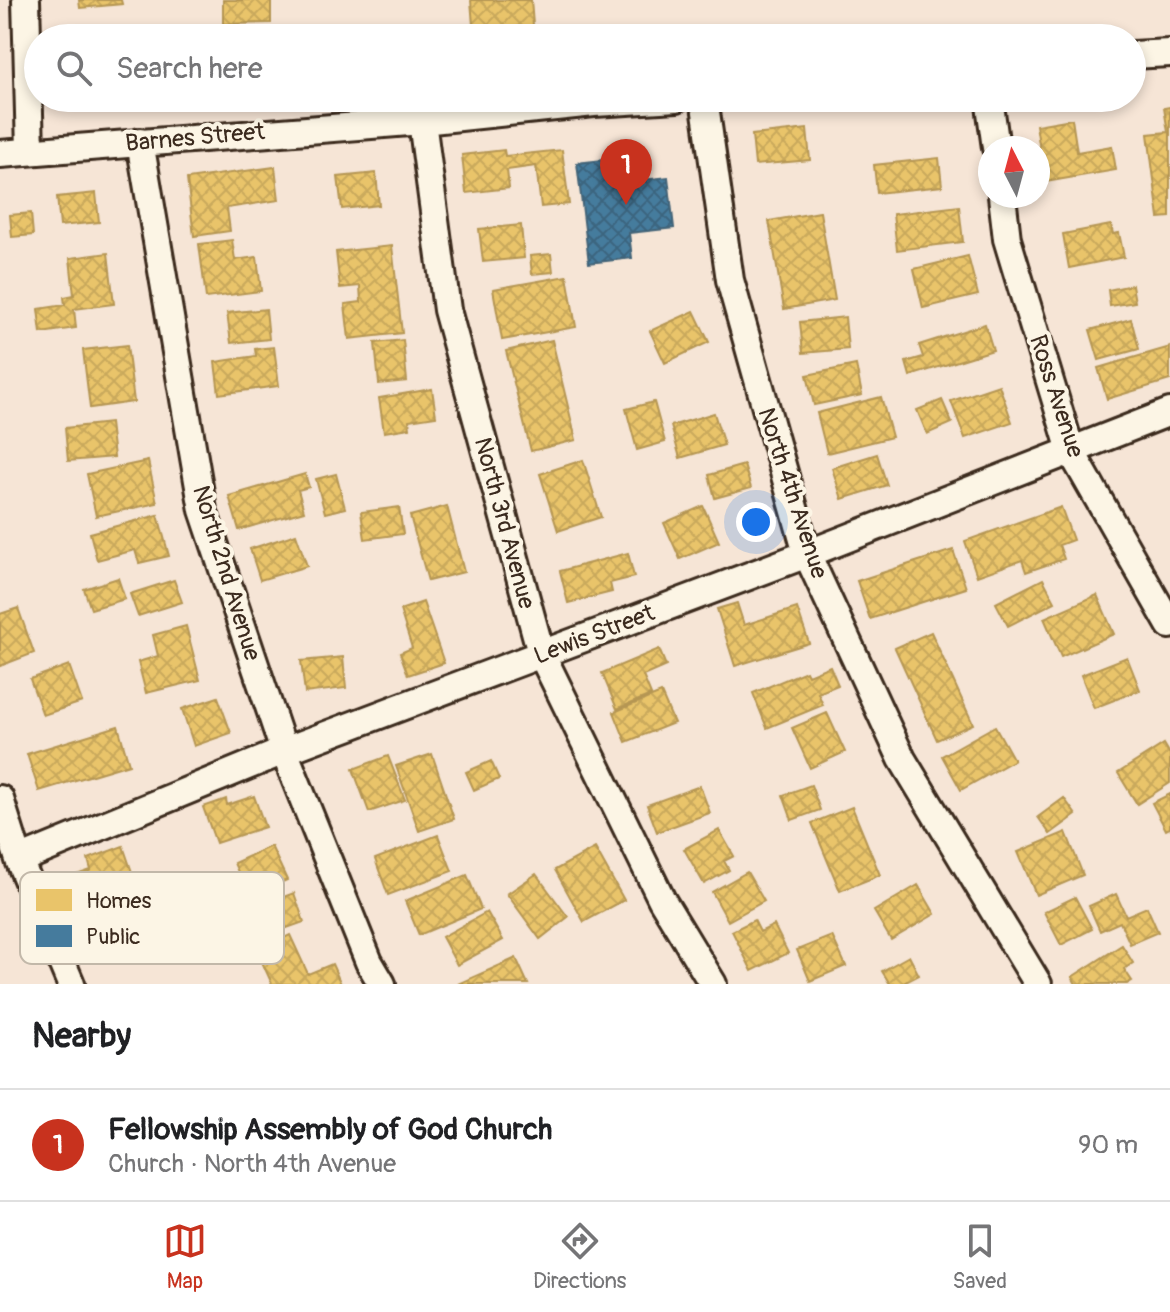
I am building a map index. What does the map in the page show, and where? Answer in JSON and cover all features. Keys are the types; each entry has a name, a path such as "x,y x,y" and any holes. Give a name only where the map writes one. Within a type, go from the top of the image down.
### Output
{"street":[{"path":"26,0 27,24"},
{"path":"1146,54 1170,53"},
{"path":"29,112 30,151"},
{"name":"Barnes Street","path":"0,154 508,112"},
{"name":"North 4th Avenue","path":"706,112 730,280 807,554 902,759 1038,984"},
{"path":"991,112 994,136"},
{"name":"North 3rd Avenue","path":"422,121 447,310 541,653 662,900 713,984"},
{"name":"North 2nd Avenue","path":"140,142 203,510 284,751 369,962 382,984"},
{"name":"Ross Avenue","path":"1003,208 1007,239 1071,451 1170,625"},
{"name":"Lewis Street","path":"19,860 284,751 807,554 1170,412"},
{"path":"0,799 24,872"},
{"path":"63,964 71,984"}],"building: Homes":[{"path":"79,0 121,0 122,4 80,8"},
{"path":"223,0 271,0 271,23 223,24"},
{"path":"471,0 531,0 533,24 473,24"},
{"path":"1170,107 1170,217 1159,218 1148,134 1168,132 1164,108"},
{"path":"1072,119 1077,152 1112,146 1116,170 1050,181 1050,136 1038,136 1036,125"},
{"path":"807,129 810,160 755,165 752,135"},
{"path":"504,150 505,156 562,150 569,204 541,207 536,166 507,170 509,188 466,193 462,155"},
{"path":"939,158 942,186 877,193 874,165"},
{"path":"275,167 279,200 227,208 230,231 194,236 187,179"},
{"path":"376,173 379,205 342,209 338,177"},
{"path":"96,193 99,222 60,226 57,197"},
{"path":"959,206 963,242 897,250 893,214"},
{"path":"820,212 835,300 784,309 769,221"},
{"path":"31,213 33,235 12,237 10,215"},
{"path":"521,225 524,258 483,262 479,229"},
{"path":"1111,225 1113,234 1119,233 1124,257 1069,268 1063,234"},
{"path":"232,240 235,260 257,257 261,291 206,298 199,244"},
{"path":"392,246 402,333 349,339 345,304 361,302 360,286 340,288 336,252"},
{"path":"108,253 114,304 74,309 76,328 41,333 38,309 65,305 64,297 74,295 70,258"},
{"path":"551,254 553,272 532,274 530,256"},
{"path":"968,256 978,295 923,308 914,269"},
{"path":"567,276 576,327 502,340 493,289"},
{"path":"1132,285 1135,302 1110,306 1108,290"},
{"path":"266,309 269,339 231,343 227,313"},
{"path":"694,311 709,342 665,363 650,331"},
{"path":"845,317 848,349 803,353 800,322"},
{"path":"1131,319 1139,349 1099,360 1090,330"},
{"path":"985,324 993,350 910,376 906,362 923,357 919,345"},
{"path":"403,340 407,381 379,384 375,343"},
{"path":"552,340 576,440 531,451 506,351"},
{"path":"127,345 134,402 90,408 83,350"},
{"path":"274,347 279,386 219,394 215,362 256,356 255,349"},
{"path":"1170,347 1170,380 1107,399 1098,368"},
{"path":"856,365 862,395 814,405 807,375"},
{"path":"999,385 1012,422 965,438 951,401"},
{"path":"432,389 436,416 409,420 410,428 384,432 379,398"},
{"path":"881,397 892,437 827,453 817,413"},
{"path":"942,400 952,423 927,434 917,410"},
{"path":"654,402 665,442 637,450 626,409"},
{"path":"714,413 724,445 680,458 671,426"},
{"path":"110,423 114,457 68,461 65,428"},
{"path":"877,454 887,485 842,499 832,468"},
{"path":"583,460 601,517 558,531 540,474"},
{"path":"148,461 157,503 96,516 87,474"},
{"path":"744,465 751,488 715,498 709,475"},
{"path":"305,474 309,487 298,490 304,511 239,530 229,496"},
{"path":"336,474 345,508 325,513 316,479"},
{"path":"447,506 464,572 428,581 410,516"},
{"path":"703,506 719,542 680,559 664,523"},
{"path":"399,507 403,534 365,539 361,512"},
{"path":"1061,507 1073,540 1059,545 1064,559 1026,572 1022,560 977,576 965,541"},
{"path":"158,515 169,556 139,563 135,550 97,560 90,533"},
{"path":"296,534 307,566 260,580 250,549"},
{"path":"953,550 966,588 870,619 857,581"},
{"path":"628,553 634,577 610,583 612,592 568,603 560,571"},
{"path":"118,578 125,599 91,609 84,589"},
{"path":"1043,579 1055,602 1008,626 996,603"},
{"path":"174,580 182,602 138,616 130,594"},
{"path":"1097,595 1114,634 1061,657 1044,618"},
{"path":"423,602 444,663 408,675 400,653 412,648 400,610"},
{"path":"737,603 744,625 797,608 809,643 735,666 717,609"},
{"path":"18,608 34,653 0,666 0,614"},
{"path":"186,626 200,680 146,693 138,662 158,656 153,635"},
{"path":"931,632 973,724 937,740 895,648"},
{"path":"659,649 666,666 643,676 651,695 617,709 602,673"},
{"path":"343,657 346,688 305,693 301,661"},
{"path":"1127,657 1140,690 1094,708 1081,675"},
{"path":"69,665 82,702 43,715 30,679"},
{"path":"830,666 838,685 818,693 823,705 767,728 753,693 806,671 808,675"},
{"path":"661,693 674,723 626,742 614,712"},
{"path":"218,697 231,733 194,746 182,709"},
{"path":"827,713 845,752 810,768 792,728"},
{"path":"118,726 129,764 39,791 27,754"},
{"path":"995,726 1014,760 961,790 942,756"},
{"path":"1164,744 1170,754 1170,783 1137,804 1118,773"},
{"path":"432,754 454,819 419,831 396,766"},
{"path":"388,756 405,800 369,812 353,769"},
{"path":"491,761 499,779 474,790 466,772"},
{"path":"811,785 820,810 792,820 783,795"},
{"path":"700,786 710,813 657,832 647,805"},
{"path":"1170,794 1170,828 1166,830 1152,803"},
{"path":"254,796 265,827 216,843 203,807 226,799 227,805"},
{"path":"1064,798 1076,815 1050,834 1038,817"},
{"path":"852,807 880,875 840,891 812,823"},
{"path":"719,830 734,856 724,861 729,870 704,884 684,849"},
{"path":"1066,832 1083,875 1036,895 1018,852"},
{"path":"438,835 452,871 388,895 375,859"},
{"path":"123,846 132,872 85,872 91,870 88,859"},
{"path":"271,846 283,872 238,872 234,863"},
{"path":"595,848 624,900 584,922 555,870"},
{"path":"747,872 764,901 728,921 712,892"},
{"path":"536,874 568,917 540,939 507,894"},
{"path":"467,875 481,909 419,935 405,901"},
{"path":"918,885 935,914 891,940 874,911"},
{"path":"294,893 304,922 284,929 284,897"},
{"path":"1116,894 1126,916 1147,907 1158,932 1130,944 1120,922 1100,931 1089,906"},
{"path":"1075,897 1092,929 1061,945 1044,912"},
{"path":"487,912 503,940 457,965 442,937"},
{"path":"754,920 760,932 774,925 788,953 752,971 732,931"},
{"path":"290,935 308,974 332,964 341,984 272,984 263,964 284,964 284,938"},
{"path":"832,936 846,966 810,981 797,950"},
{"path":"1122,945 1133,963 1124,969 1132,981 1127,984 1076,984 1072,977"},
{"path":"909,956 919,975 902,984 890,984 882,971"},
{"path":"516,958 528,984 458,984"}],"building: Public":[{"path":"621,158 624,182 668,177 674,228 629,233 632,258 589,263 577,163"}],"place":[{"name":"Fellowship Assembly of God Church","path":"626,205"}]}
